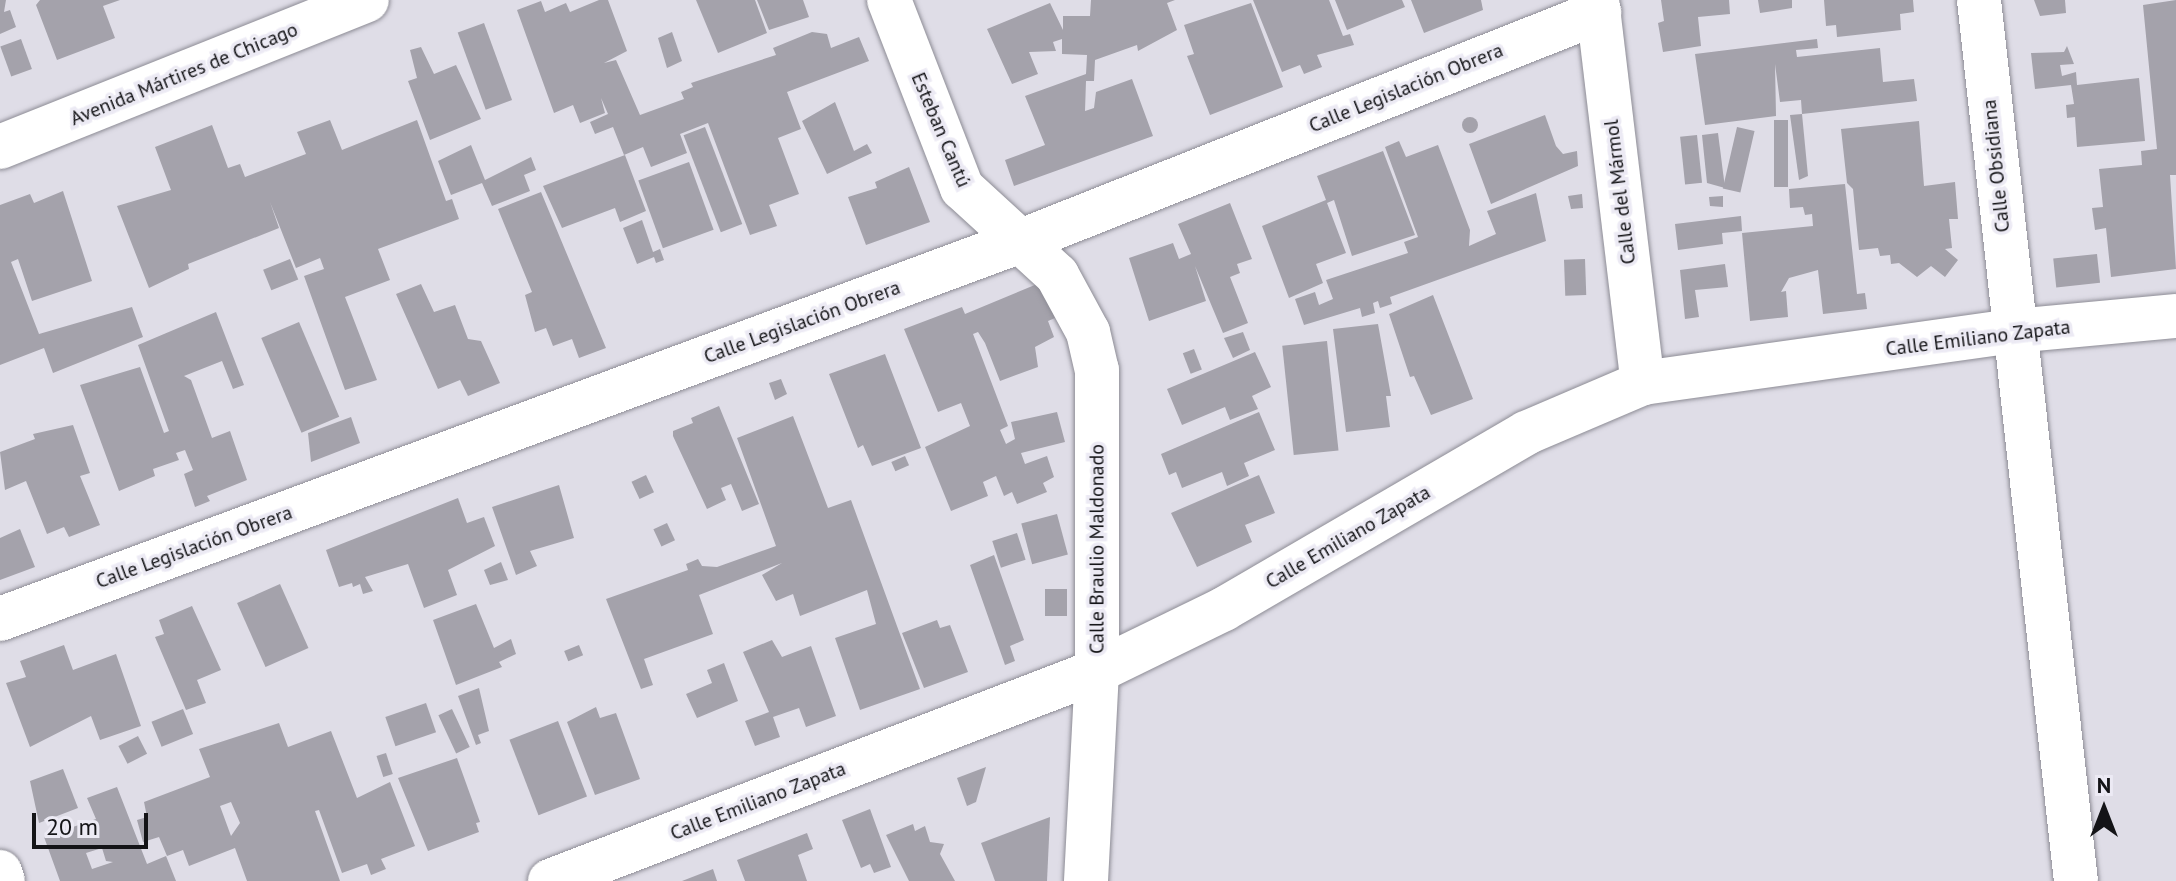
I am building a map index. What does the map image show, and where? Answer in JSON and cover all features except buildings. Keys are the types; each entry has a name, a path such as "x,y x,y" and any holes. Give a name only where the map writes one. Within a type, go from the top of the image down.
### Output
{"street":[{"name":"Avenida Mártires de Chicago","path":"0,147 367,0"},
{"name":"Esteban Cantú","path":"889,0 962,188 1021,241"},
{"name":"Calle Obsidiana","path":"1979,0 2013,331 2030,440 2076,881"},
{"name":"Calle Legislación Obrera","path":"0,619 1021,241 1598,6"},
{"name":"Calle del Mármol","path":"1598,6 1643,383"},
{"name":"Calle Braulio Maldonado","path":"1021,241 1057,275 1074,303 1097,370 1097,671 1086,881"},
{"name":"Calle Emiliano Zapata","path":"550,881 1097,671 1224,609 1526,433 1643,383 2013,331 2176,316"},
{"path":"0,872 3,881"}]}
